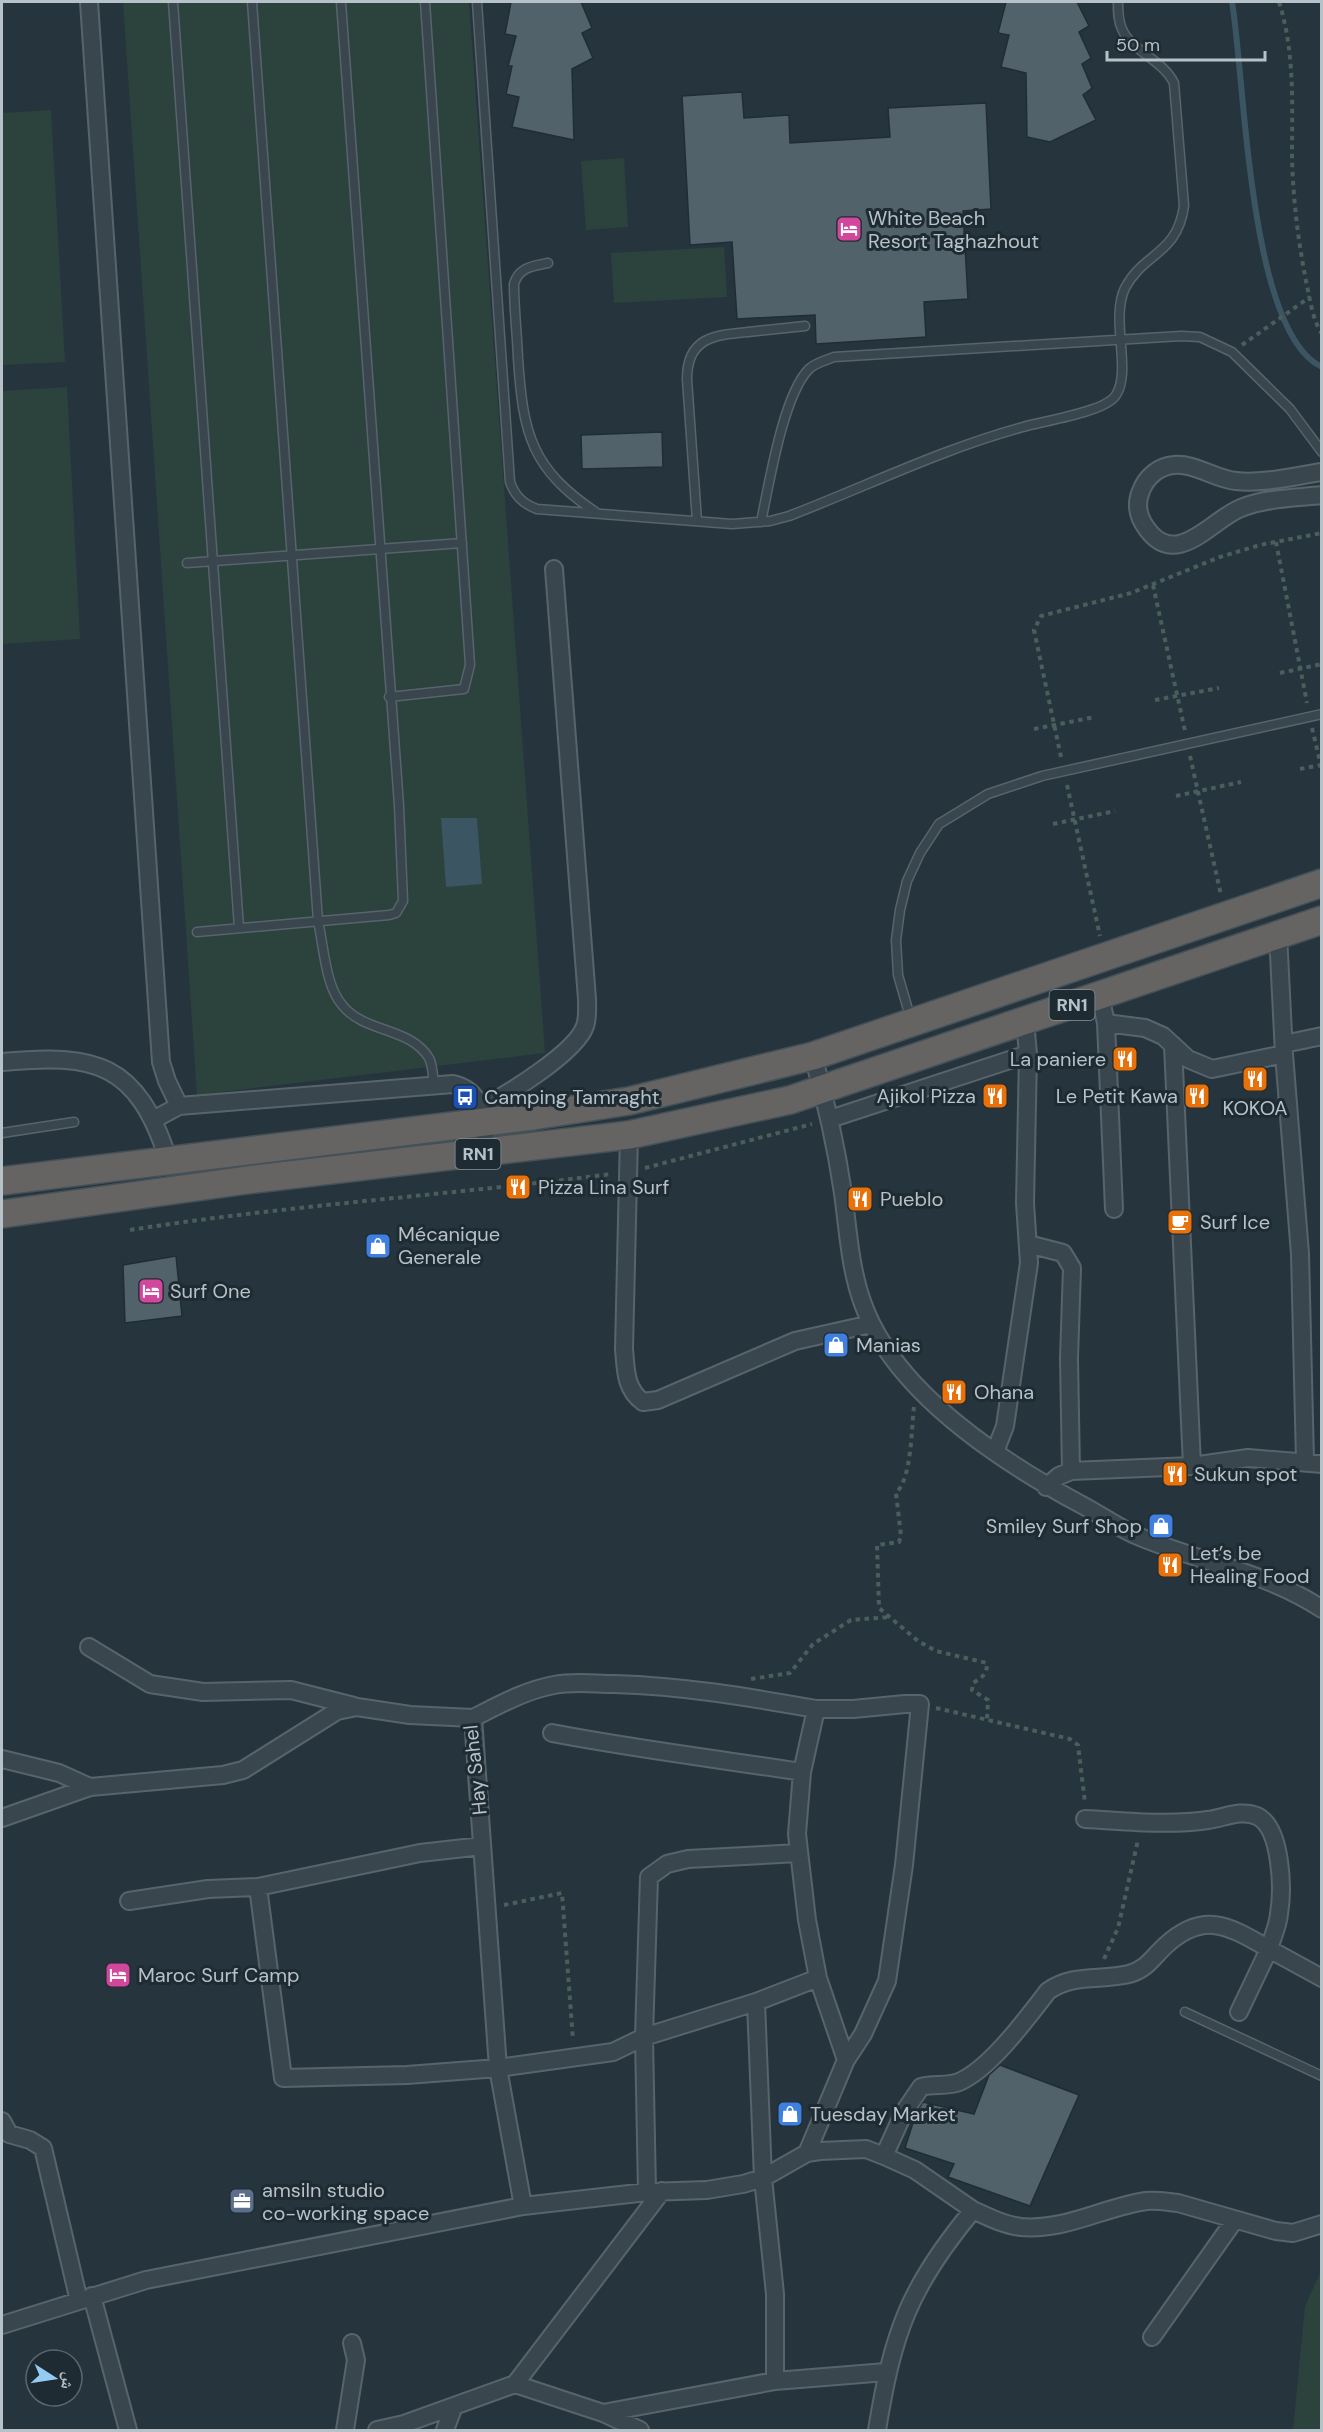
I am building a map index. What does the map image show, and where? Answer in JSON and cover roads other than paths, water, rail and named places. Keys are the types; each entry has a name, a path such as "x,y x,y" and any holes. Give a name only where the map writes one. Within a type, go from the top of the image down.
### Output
{"highway":[{"name":"RN1","path":"2,1181 481,1115 629,1101 813,1056 1322,883"},
{"name":"RN1","path":"2,1215 247,1180 629,1135 790,1100 1322,920"}],"street":[{"path":"89,2 161,1062 179,1106"},
{"path":"1322,472 1251,482 1235,481 1174,465 1157,470 1144,482 1137,499 1139,517 1149,532 1162,541 1179,544 1195,540 1218,520 1241,508 1322,495"},
{"path":"481,1115 568,1050 585,1026 587,999 554,569"},
{"path":"1046,1486 1059,1476 1071,1471 1192,1466 1248,1458 1313,1463 1278,934"},
{"path":"1100,996 1106,1023 1114,1209"},
{"path":"995,1452 1005,1426 1029,1263 1025,1203 1028,1054 1025,1021"},
{"path":"1106,1023 1145,1028 1162,1036 1196,1064 1212,1069 1322,1036"},
{"path":"1173,1045 1192,1466"},
{"path":"830,1119 1028,1054"},
{"path":"813,1056 830,1119 851,1254 862,1302 871,1324 886,1349 916,1386 995,1452 1046,1486 1133,1533 1273,1581 1322,1609"},
{"path":"2,1062 66,1059 94,1064 121,1077 141,1099 153,1120 168,1159"},
{"path":"153,1120 179,1106 453,1084 472,1091 481,1115 487,1153"},
{"path":"629,1135 626,1172 624,1349 627,1381 633,1395 643,1402 658,1400 795,1341 871,1324"},
{"path":"1028,1244 1063,1253 1072,1268 1069,1358 1071,1471"},
{"path":"89,1647 150,1684 203,1692 291,1690 357,1707"},
{"path":"473,1718 530,1692 555,1684 630,1685 736,1693 816,1708 853,1709 920,1704 904,1865 887,1981 863,2034 846,2060 807,2153"},
{"name":"Hay Sahel","path":"2,1818 90,1787 223,1775 243,1770 297,1738 327,1715 357,1707 410,1715 473,1718 489,1908 498,2068 523,2206"},
{"path":"816,1708 802,1772 798,1805 799,1853 818,1978 846,2060"},
{"path":"552,1733 624,1747 673,1752 802,1772"},
{"path":"2,1759 59,1773 90,1787"},
{"path":"1084,1819 1142,1822 1208,1820 1243,1813 1257,1816 1266,1823 1280,1861 1279,1915 1269,1949 1239,2012"},
{"path":"129,1901 208,1889 258,1887 420,1853 482,1846"},
{"path":"377,2430 515,2385 655,2191 644,2037 648,1877 667,1864 688,1858 799,1853"},
{"path":"258,1887 283,2078 407,2075 498,2068 613,2052 644,2037 756,2002 818,1978"},
{"path":"884,2156 904,2112 921,2087 958,2082 969,2076 1001,2049 1048,1991 1070,1980 1126,1975 1148,1965 1166,1946 1201,1924 1227,1926 1322,1978"},
{"path":"756,2002 764,2178 775,2294 776,2381"},
{"path":"2,2121 9,2134 30,2139 43,2148 86,2299 128,2430"},
{"path":"2,2325 146,2280 523,2206 655,2191 707,2190 764,2178 807,2153 844,2148 866,2149 915,2170 974,2210 1008,2224 1037,2227 1093,2217 1147,2201 1178,2203 1234,2220 1293,2233 1322,2224"},
{"path":"877,2430 886,2372 901,2321 934,2260 974,2210"},
{"path":"1152,2337 1234,2220"},
{"path":"345,2430 356,2360 352,2343"},
{"path":"603,2413 776,2381 886,2372"},
{"path":"515,2385 603,2413 640,2430"},
{"path":"445,2430 454,2406"}],"lane":[{"path":"173,2 239,928"},
{"path":"252,2 318,921 332,985 340,1004 352,1016 369,1025 411,1041 430,1060 434,1086"},
{"path":"197,932 389,915 396,913 402,901 404,870 389,698 341,2"},
{"path":"389,698 464,689 470,665 425,2"},
{"path":"477,2 510,482 517,496 529,506 598,514 732,524 760,522 807,509 944,452 1021,427 1106,405 1118,394 1120,386 1119,309 1124,290 1136,273 1171,243 1178,231 1184,206 1174,83 1166,69 1125,36 1121,28 1118,2"},
{"path":"549,263 525,268 514,284 521,411 529,436 556,481 598,514"},
{"path":"697,521 687,379 690,356 697,346 718,335 805,326"},
{"path":"760,522 787,417 798,386 810,368 834,357 1181,336 1200,337 1232,352 1290,409 1322,452"},
{"path":"187,563 379,551 462,543"},
{"path":"911,1023 898,975 896,940 907,881 920,852 939,824 988,794 1064,771 1228,732 1322,714"},
{"path":"2,1133 74,1122"},
{"path":"1185,2012 1322,2076"}],"water":[{"path":"441,818 477,818 482,884 446,887"}],"waterway":[{"path":"1232,2 1254,200 1264,256 1279,306 1297,345 1322,367"}],"place":[{"name":"White Beach Resort Taghazhout","path":"849,229"},
{"name":"La paniere","path":"1125,1059"},
{"name":"KOKOA","path":"1255,1079"},
{"name":"Ajikol Pizza","path":"995,1096"},
{"name":"Le Petit Kawa","path":"1197,1096"},
{"name":"Camping Tamraght","path":"465,1097"},
{"name":"Pizza Lina Surf","path":"518,1187"},
{"name":"Pueblo","path":"860,1199"},
{"name":"Surf Ice","path":"1180,1222"},
{"name":"Mécanique Generale","path":"378,1246"},
{"name":"Surf One","path":"151,1291"},
{"name":"Manias","path":"836,1345"},
{"name":"Ohana","path":"954,1392"},
{"name":"Sukun spot","path":"1175,1474"},
{"name":"Smiley Surf Shop","path":"1161,1526"},
{"name":"Let’s be Healing Food","path":"1170,1565"},
{"name":"Maroc Surf Camp","path":"118,1975"},
{"name":"Tuesday Market","path":"790,2114"},
{"name":"amsiln studio co-working space","path":"242,2201"}]}
